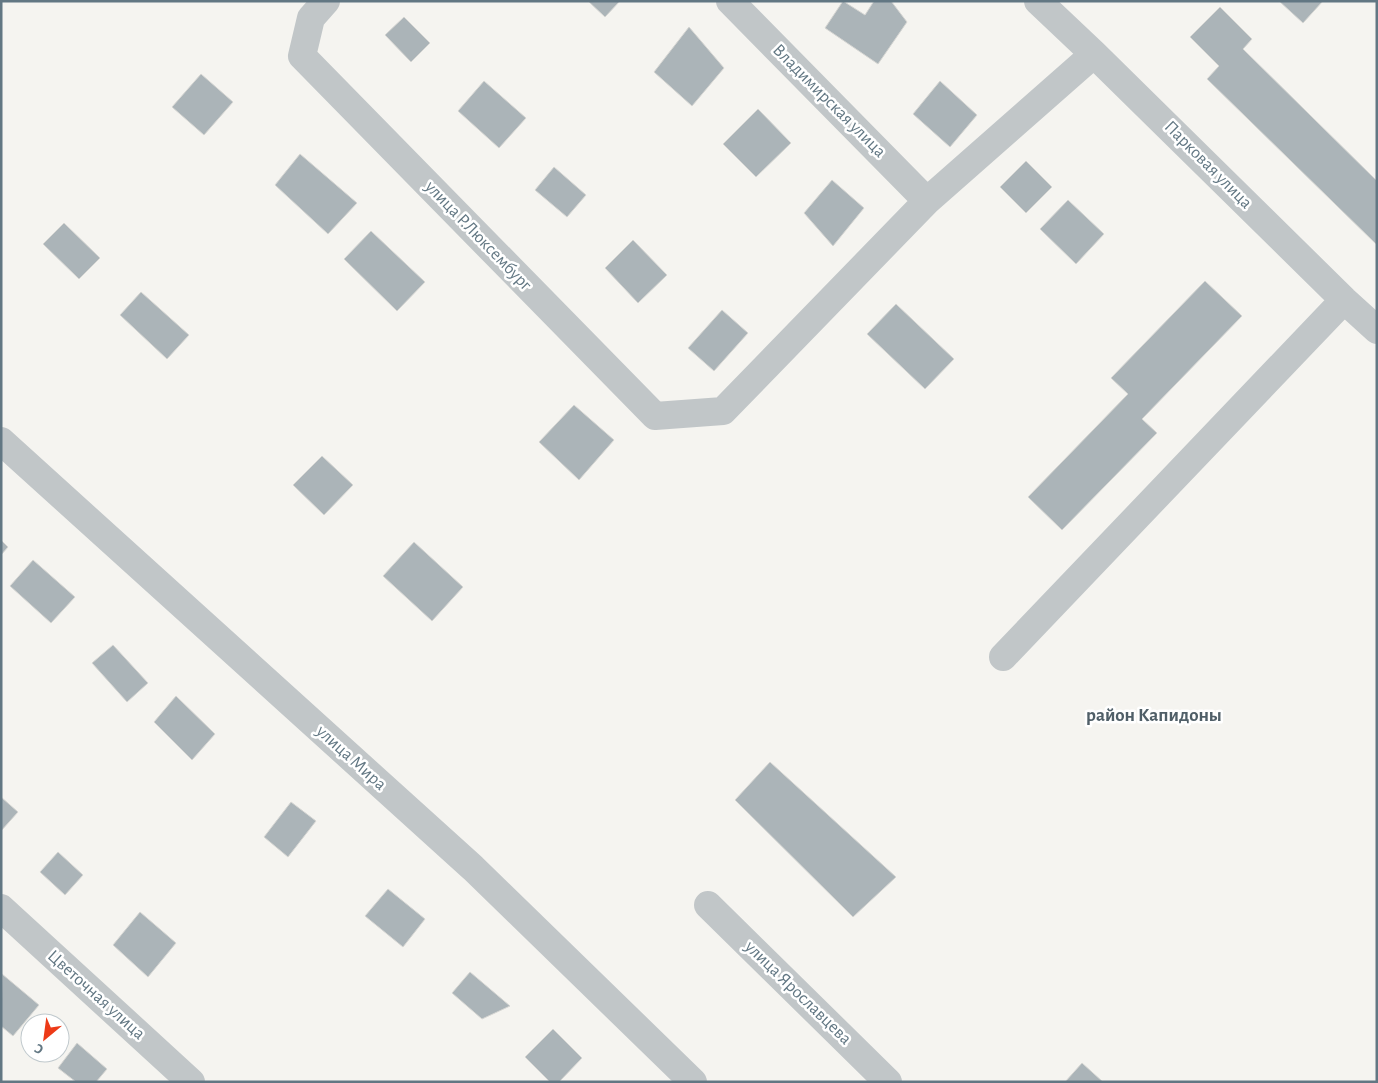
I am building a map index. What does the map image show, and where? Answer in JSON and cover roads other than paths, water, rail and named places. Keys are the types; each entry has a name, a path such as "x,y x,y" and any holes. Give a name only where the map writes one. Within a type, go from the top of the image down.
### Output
{"street":[{"name":"улица Р.Люксембург","path":"326,1 311,18 302,56 655,416 723,411 927,201"},
{"name":"Владимирская улица","path":"730,1 927,201"},
{"name":"Парковая улица","path":"1038,1 1377,330"},
{"path":"927,201 1094,54"},
{"path":"1003,657 1344,300"},
{"name":"улица Мира","path":"1,441 473,868 693,1082"},
{"name":"улица Ярославцева","path":"708,905 888,1082"},
{"name":"Цветочная улица","path":"1,908 191,1082"}],"district":[{"name":"район Капидоны","path":"1154,715"}]}
